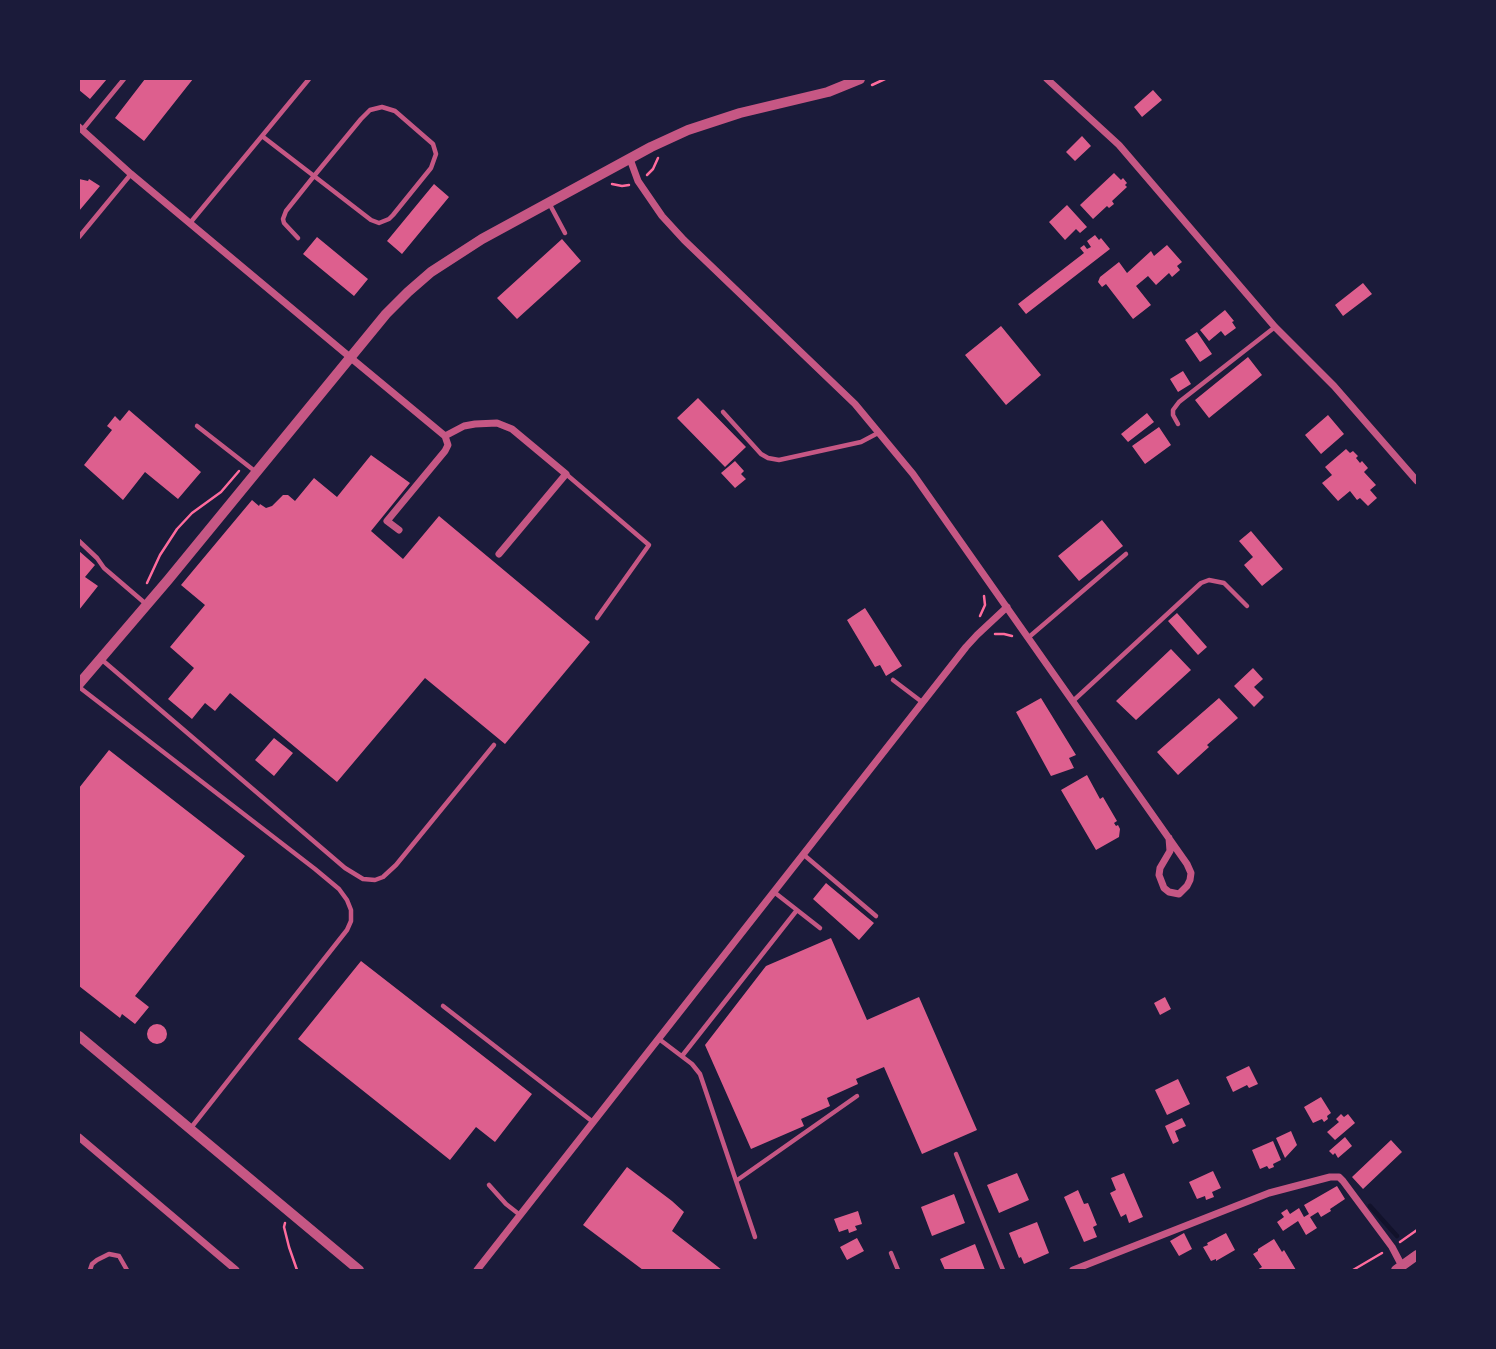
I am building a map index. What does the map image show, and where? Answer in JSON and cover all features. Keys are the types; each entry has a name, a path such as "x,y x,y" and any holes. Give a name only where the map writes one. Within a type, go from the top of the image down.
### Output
{"street":[{"path":"1047,79 1119,145 1275,327 1334,386 1417,481"},
{"path":"79,685 386,314 431,272 469,246 657,144 740,113 863,83"},
{"path":"80,128 131,174 445,436 445,451 387,521 399,530"},
{"path":"630,159 638,181 662,216 855,404 913,474 1029,637 1072,701 1169,838 1187,864 1191,873 1190,880 1179,894 1169,892 1160,881 1160,868 1170,850 1169,838"},
{"path":"445,436 464,426 498,423 512,429 566,474 499,554"},
{"path":"477,1270 977,635 1007,607"},
{"path":"79,1036 359,1270"},
{"path":"79,1137 236,1270"},
{"path":"1073,1270 1269,1193 1330,1177 1339,1177 1343,1181 1392,1247 1399,1268 1417,1255"}],"lane":[{"path":"80,128 124,79"},
{"path":"190,223 309,79"},
{"path":"262,136 314,176 371,220 379,223 393,215 428,173 435,162 436,154 430,140 396,111 382,107 366,113 314,176 284,215 286,227 298,238"},
{"path":"79,237 131,174"},
{"path":"549,202 565,233"},
{"path":"1178,424 1173,410 1179,402 1275,327"},
{"path":"723,412 761,454 779,460 861,442 879,433"},
{"path":"197,426 256,472"},
{"path":"566,474 649,545 597,618"},
{"path":"79,541 104,568 146,605"},
{"path":"1029,637 1126,554"},
{"path":"1072,701 1202,583 1209,580 1224,583 1247,606"},
{"path":"100,659 345,868 363,879 375,880 383,877 396,865 494,745"},
{"path":"893,680 923,703"},
{"path":"79,685 315,869 339,889 351,910 351,921 347,930 190,1129"},
{"path":"804,855 876,916"},
{"path":"774,892 820,928"},
{"path":"682,1056 797,910"},
{"path":"443,1006 593,1122"},
{"path":"659,1039 700,1074 755,1237"},
{"path":"736,1181 857,1096"},
{"path":"956,1154 1003,1270"},
{"path":"489,1185 520,1215"},
{"path":"891,1253 898,1270"},
{"path":"90,1270 97,1259 109,1254 119,1256 127,1270"}],"path":[{"path":"863,83 885,79"},
{"path":"605,185 626,186 638,181 650,173 662,154"},
{"path":"137,596 145,587 160,555 177,529 192,513 221,492 245,463"},
{"path":"979,586 985,597 985,605 980,615"},
{"path":"993,635 1005,634 1020,642"},
{"path":"286,1220 284,1227 297,1270"},
{"path":"1353,1270 1417,1230"}],"building":[{"path":"79,79 107,79 90,99 79,90"},
{"path":"145,79 193,79 144,141 115,118"},
{"path":"1153,90 1162,100 1142,117 1134,107"},
{"path":"1082,136 1091,146 1075,161 1066,152"},
{"path":"1114,173 1121,180 1123,178 1127,187 1112,201 1114,204 1109,208 1107,206 1093,219 1080,205"},
{"path":"79,179 89,179 100,186 79,211"},
{"path":"434,184 449,197 402,254 387,241"},
{"path":"1067,205 1087,227 1080,233 1076,229 1065,240 1049,222"},
{"path":"1095,235 1110,249 1026,314 1018,304 1084,253 1080,248 1084,245 1087,249 1091,247 1087,241"},
{"path":"317,237 368,279 354,296 303,254"},
{"path":"562,239 581,261 517,319 497,298"},
{"path":"1167,245 1182,262 1177,266 1180,270 1172,277 1169,273 1156,285 1148,276 1136,286 1151,305 1133,319 1106,284 1102,287 1098,282 1100,277 1119,262 1127,273 1151,251 1154,256"},
{"path":"1363,283 1372,294 1343,316 1335,305"},
{"path":"1225,310 1236,328 1225,336 1221,331 1209,341 1200,330"},
{"path":"1001,326 1041,375 1006,405 965,355"},
{"path":"1197,332 1212,354 1200,362 1185,340"},
{"path":"1248,357 1262,375 1209,418 1195,400"},
{"path":"1183,371 1191,384 1178,392 1170,379"},
{"path":"698,398 746,447 725,467 677,418"},
{"path":"129,410 201,472 178,499 145,472 123,500 84,465 112,430 107,426 115,416 120,421"},
{"path":"1147,413 1154,422 1128,442 1121,434"},
{"path":"1328,415 1344,434 1321,454 1305,435"},
{"path":"1159,427 1171,445 1145,464 1132,446"},
{"path":"1346,449 1350,453 1353,451 1360,463 1362,461 1368,468 1364,472 1376,485 1370,490 1377,498 1368,506 1360,498 1357,500 1350,491 1338,501 1322,483 1332,475 1325,467"},
{"path":"371,455 410,483 371,531 403,559 439,516 590,642 505,744 425,678 337,782 230,693 215,711 205,703 192,719 168,699 194,668 170,647 205,605 181,585 252,500 266,508 283,495 288,495 295,501 314,478 337,497"},
{"path":"735,461 744,471 741,474 746,479 735,488 721,473"},
{"path":"1102,520 1123,546 1079,581 1058,556"},
{"path":"1251,531 1283,569 1262,586 1244,565 1253,557 1239,541"},
{"path":"79,551 95,565 85,577 98,586 79,610"},
{"path":"865,608 902,666 886,676 880,665 875,667 847,620"},
{"path":"1177,613 1207,647 1198,655 1168,621"},
{"path":"1171,649 1191,670 1136,720 1116,701"},
{"path":"1253,668 1263,679 1254,687 1264,697 1254,707 1234,686"},
{"path":"1041,698 1076,755 1069,758 1074,768 1051,776 1016,712"},
{"path":"1219,698 1238,718 1178,775 1157,752"},
{"path":"274,738 293,753 274,776 255,760"},
{"path":"109,750 245,856 135,996 149,1007 135,1024 122,1014 120,1018 79,986 79,788"},
{"path":"1087,775 1100,799 1103,797 1117,821 1114,823 1120,829 1119,837 1096,850 1061,790"},
{"path":"826,883 874,923 859,940 813,899"},
{"path":"831,938 867,1020 919,997 977,1130 922,1154 884,1067 856,1079 858,1084 827,1098 830,1106 801,1119 804,1126 751,1149 705,1045 766,966"},
{"path":"361,961 532,1094 495,1142 476,1127 450,1160 298,1039"},
{"path":"1165,997 1171,1009 1160,1015 1154,1003"},
{"path":"157,1024 164,1027 167,1034 164,1041 157,1044 150,1041 147,1034 150,1027"},
{"path":"1249,1066 1258,1084 1249,1088 1247,1085 1233,1092 1226,1077"},
{"path":"1178,1079 1190,1104 1167,1115 1155,1090"},
{"path":"1321,1097 1331,1113 1324,1122 1322,1119 1313,1123 1304,1107"},
{"path":"1341,1114 1344,1117 1348,1114 1355,1123 1335,1140 1327,1132 1339,1122 1336,1119"},
{"path":"1182,1118 1186,1126 1175,1131 1179,1141 1173,1144 1165,1126"},
{"path":"1291,1131 1297,1145 1285,1158 1276,1138"},
{"path":"1345,1137 1352,1146 1338,1158 1335,1153 1333,1155 1329,1151"},
{"path":"1391,1140 1402,1152 1363,1189 1352,1177"},
{"path":"1273,1141 1281,1160 1273,1164 1274,1167 1260,1169 1252,1150"},
{"path":"627,1167 684,1212 672,1231 722,1270 643,1270 583,1225"},
{"path":"1213,1171 1221,1188 1212,1192 1214,1197 1197,1199 1189,1182"},
{"path":"1017,1173 1029,1200 999,1213 987,1185"},
{"path":"1124,1173 1143,1217 1129,1223 1126,1214 1121,1217 1110,1193 1116,1190 1111,1178"},
{"path":"1337,1186 1345,1199 1321,1217 1318,1212 1310,1217 1317,1228 1306,1235 1298,1221 1283,1231 1277,1222 1284,1217 1281,1213 1287,1209 1290,1214 1299,1208 1304,1217 1309,1214 1304,1205"},
{"path":"1078,1190 1084,1204 1088,1203 1097,1225 1093,1227 1097,1237 1084,1242 1064,1197"},
{"path":"954,1194 965,1223 932,1236 921,1207"},
{"path":"858,1211 862,1224 855,1226 857,1230 839,1232 834,1219"},
{"path":"1037,1222 1049,1253 1024,1264 1009,1233"},
{"path":"1184,1233 1192,1249 1179,1256 1170,1241"},
{"path":"1226,1233 1235,1250 1211,1261 1203,1247"},
{"path":"857,1238 864,1251 847,1260 840,1247"},
{"path":"1274,1239 1296,1270 1257,1270 1262,1267 1253,1254"},
{"path":"975,1244 985,1270 945,1270 940,1259"}],"waterway":[{"path":"1370,1206 1397,1236"}]}
